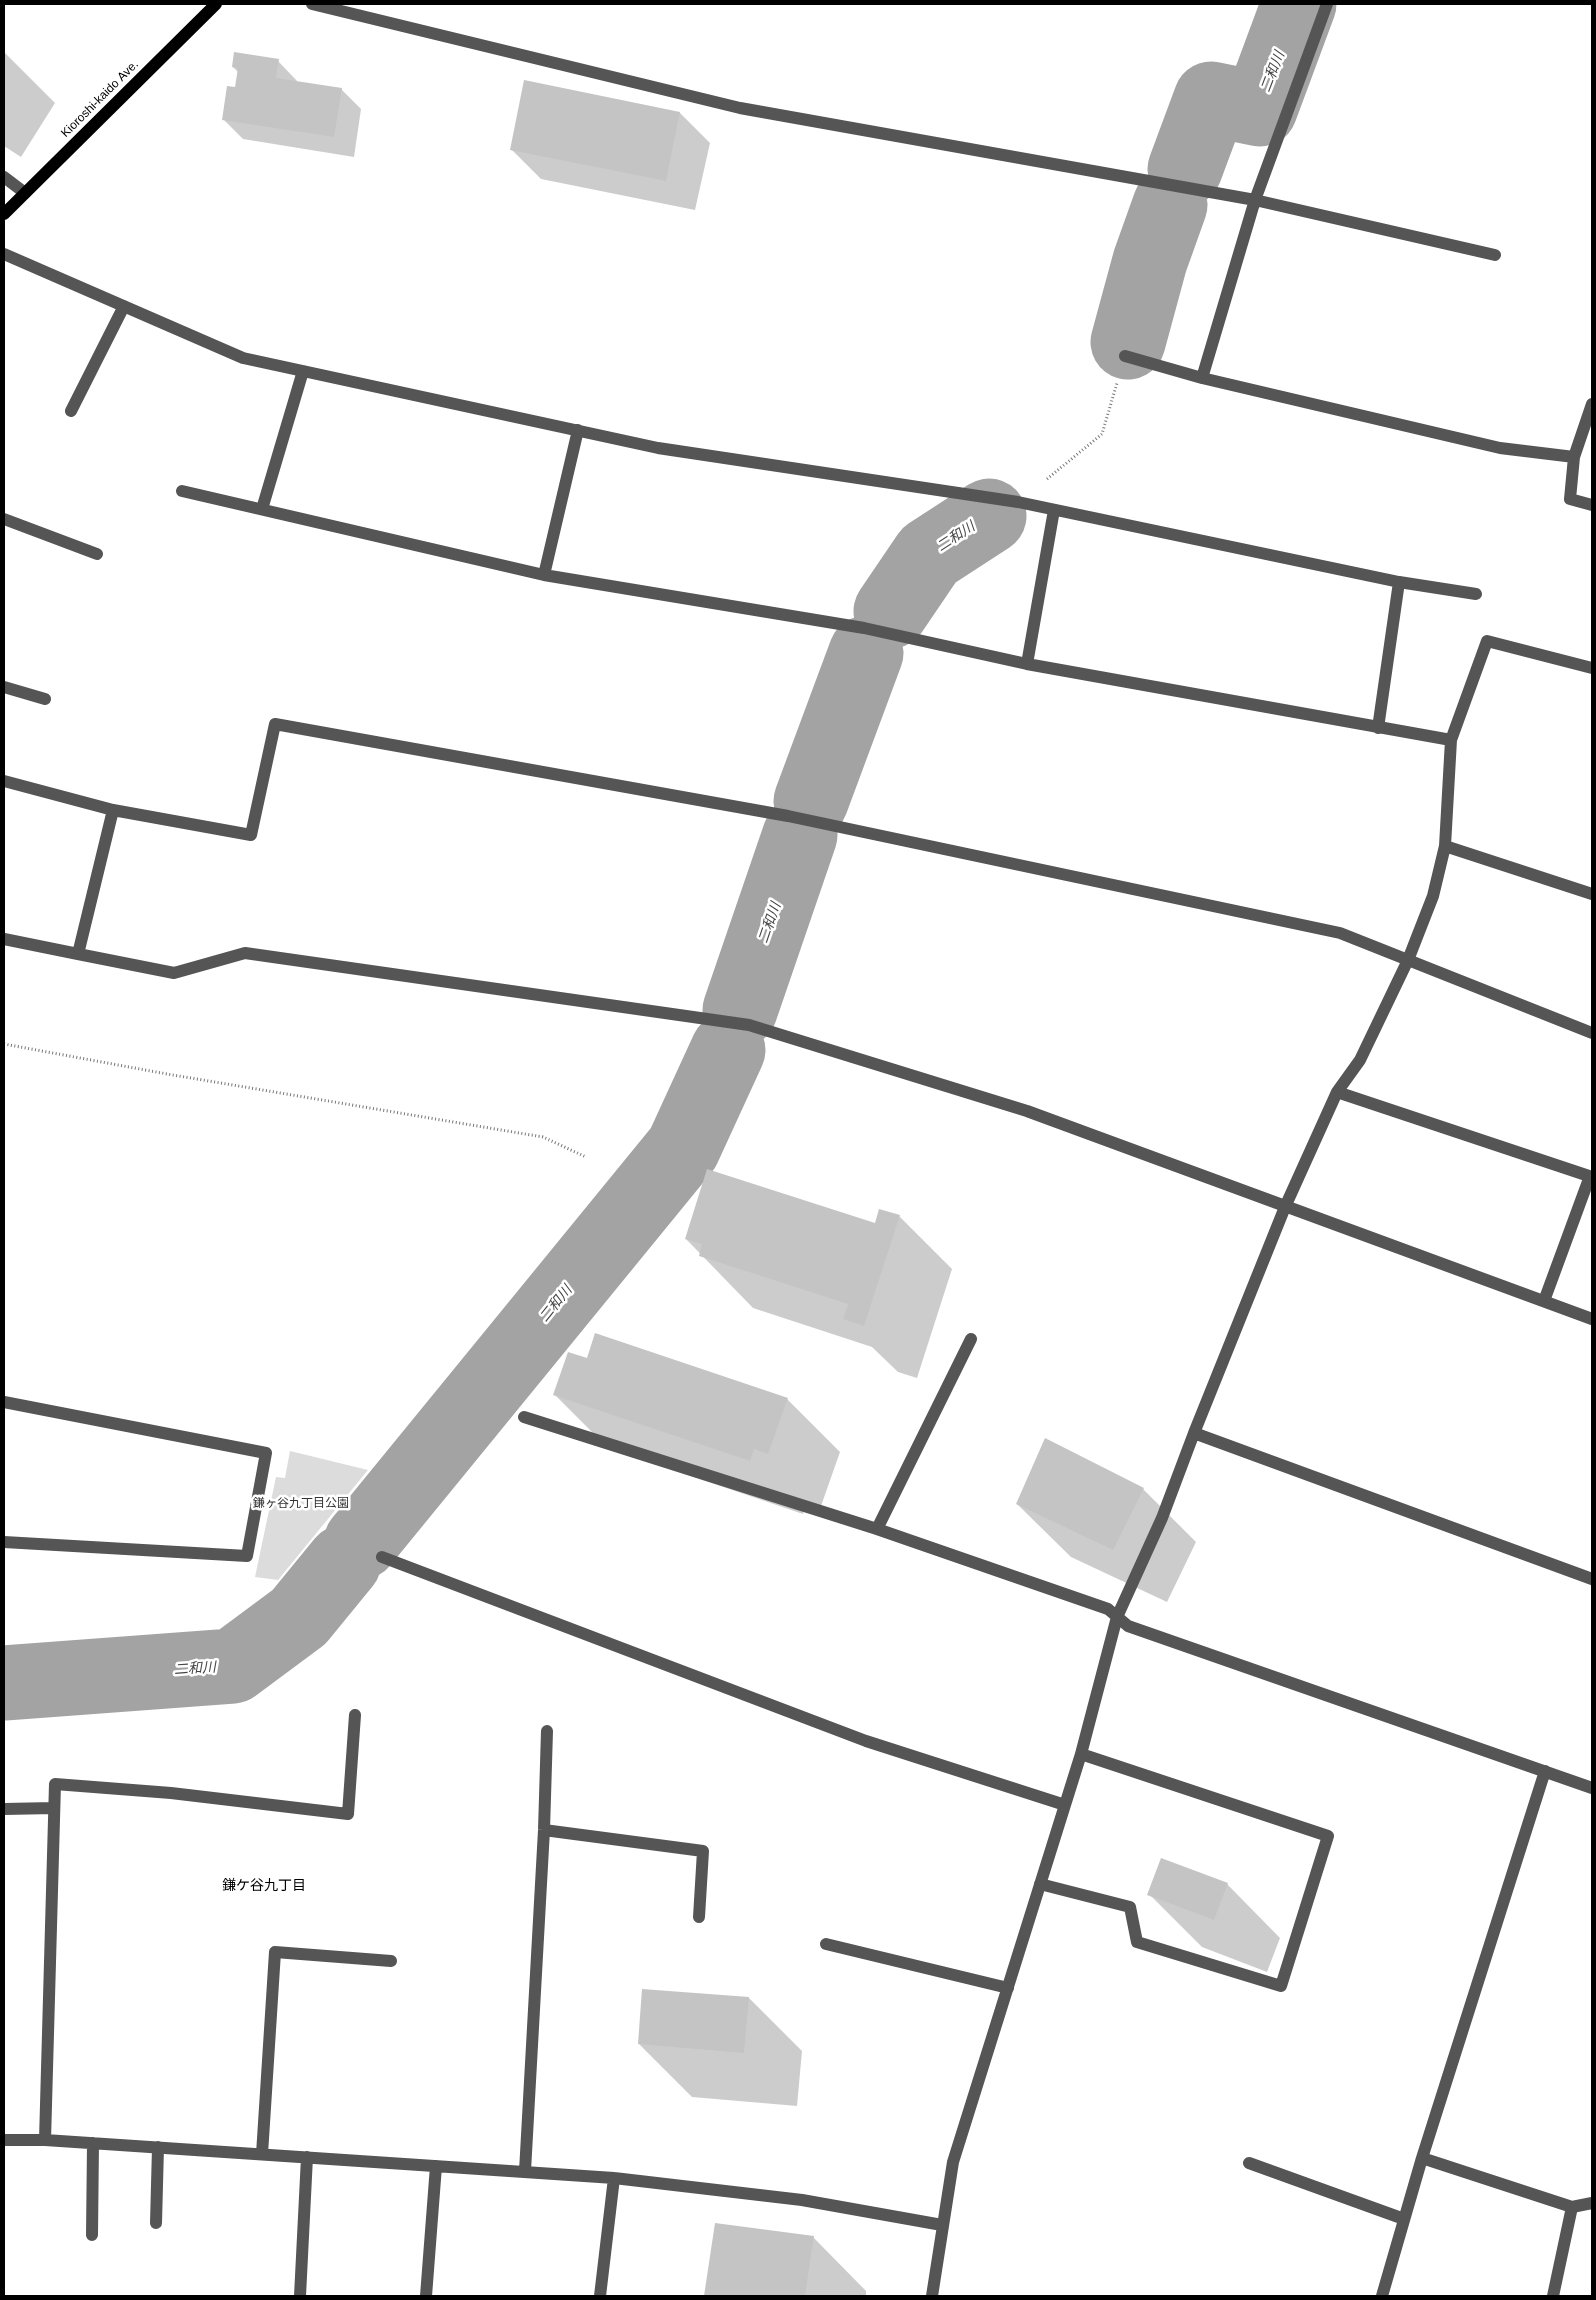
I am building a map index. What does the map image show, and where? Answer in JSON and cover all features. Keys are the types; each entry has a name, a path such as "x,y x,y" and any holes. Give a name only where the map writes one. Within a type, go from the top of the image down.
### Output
{"main road":[{"name":"Kioroshi-kaido Ave.","path":"4,214 216,4"}],"street":[{"path":"312,4 740,108 1255,200 1494,255"},
{"path":"1202,378 1255,200 1327,4"},
{"path":"4,177 25,193"},
{"path":"4,254 243,358 658,448 1018,502 1399,582 1476,594"},
{"path":"71,411 124,306"},
{"path":"1125,356 1202,378 1500,448 1574,457"},
{"path":"262,509 304,371"},
{"path":"1592,404 1574,457 1570,499 1592,505"},
{"path":"544,575 578,430"},
{"path":"182,490 544,575 864,628 1026,664 1451,740"},
{"path":"1026,664 1054,510"},
{"path":"4,519 97,554"},
{"path":"1378,728 1399,582"},
{"path":"932,2296 953,2162 1081,1754 1117,1617 1162,1518 1194,1432 1285,1207 1337,1092 1360,1060 1408,960 1433,896 1445,846 1451,740 1488,641 1592,668"},
{"path":"4,687 45,699"},
{"path":"4,781 113,810 251,835 275,724 788,816 822,825 1340,933 1592,1033"},
{"path":"78,954 113,810"},
{"path":"1445,846 1592,894"},
{"path":"4,938 174,974 245,953 749,1025 1027,1111 1592,1319"},
{"path":"1337,1092 1591,1177 1544,1301"},
{"path":"878,1529 971,1339"},
{"path":"4,1402 266,1453 247,1556 4,1542"},
{"path":"524,1417 878,1529 1108,1609 1128,1626 1592,1788"},
{"path":"1194,1432 1592,1580"},
{"path":"382,1557 866,1741 1065,1805"},
{"path":"46,2140 55,1784 170,1793 348,1814 355,1715"},
{"path":"525,2171 544,1830 547,1732"},
{"path":"1040,1884 1130,1907 1137,1942 1281,1986 1328,1836 1081,1754"},
{"path":"1382,2296 1422,2158 1545,1771"},
{"path":"4,1809 54,1808"},
{"path":"544,1830 703,1851 699,1917"},
{"path":"826,1944 1008,1988"},
{"path":"262,2154 275,1952 391,1961"},
{"path":"4,2140 46,2140 614,2178 802,2200 942,2225"},
{"path":"92,2235 93,2143"},
{"path":"156,2223 158,2147"},
{"path":"300,2296 307,2157"},
{"path":"1422,2158 1572,2207 1592,2203"},
{"path":"1249,2163 1404,2219"},
{"path":"426,2296 436,2166"},
{"path":"600,2296 614,2178"},
{"path":"1552,2296 1572,2207"}],"path":[{"path":"1018,502 1102,434 1125,356"},
{"path":"4,1044 167,1074 543,1137 586,1157"}],"green space":[{"name":"鎌ヶ谷九丁目公園","path":"290,1451 368,1470 278,1580 255,1577 276,1477 285,1478"}],"building":[{"path":"234,52 279,59 276,78 342,88 334,137 222,120 227,86 235,87 238,68 232,67"},
{"path":"524,80 680,112 666,181 510,150"},
{"path":"707,1169 875,1223 879,1209 900,1215 864,1326 843,1319 848,1304 699,1256 702,1244 685,1239"},
{"path":"595,1333 788,1398 768,1454 754,1449 750,1461 553,1395 568,1352 587,1358"},
{"path":"1045,1438 1144,1488 1113,1550 1016,1504"},
{"path":"1161,1858 1228,1883 1214,1920 1147,1895"},
{"path":"642,1989 749,1997 744,2053 638,2044"},
{"path":"715,2223 814,2236 805,2296 704,2296"}],"waterway":[{"name":"二和川","path":"1185,169 1211,99 1260,109 1299,4"},
{"name":"二和川","path":"1128,342 1150,261 1170,205"},
{"name":"二和川","path":"891,611 929,555 989,516"},
{"name":"二和川","path":"811,801 866,653"},
{"name":"二和川","path":"740,1010 800,835"},
{"name":"二和川","path":"361,1542 683,1148 728,1050"},
{"name":"二和川","path":"4,1683 233,1666 299,1617 344,1562"}],"district":[{"name":"鎌ケ谷九丁目","path":"264,1886"}]}
